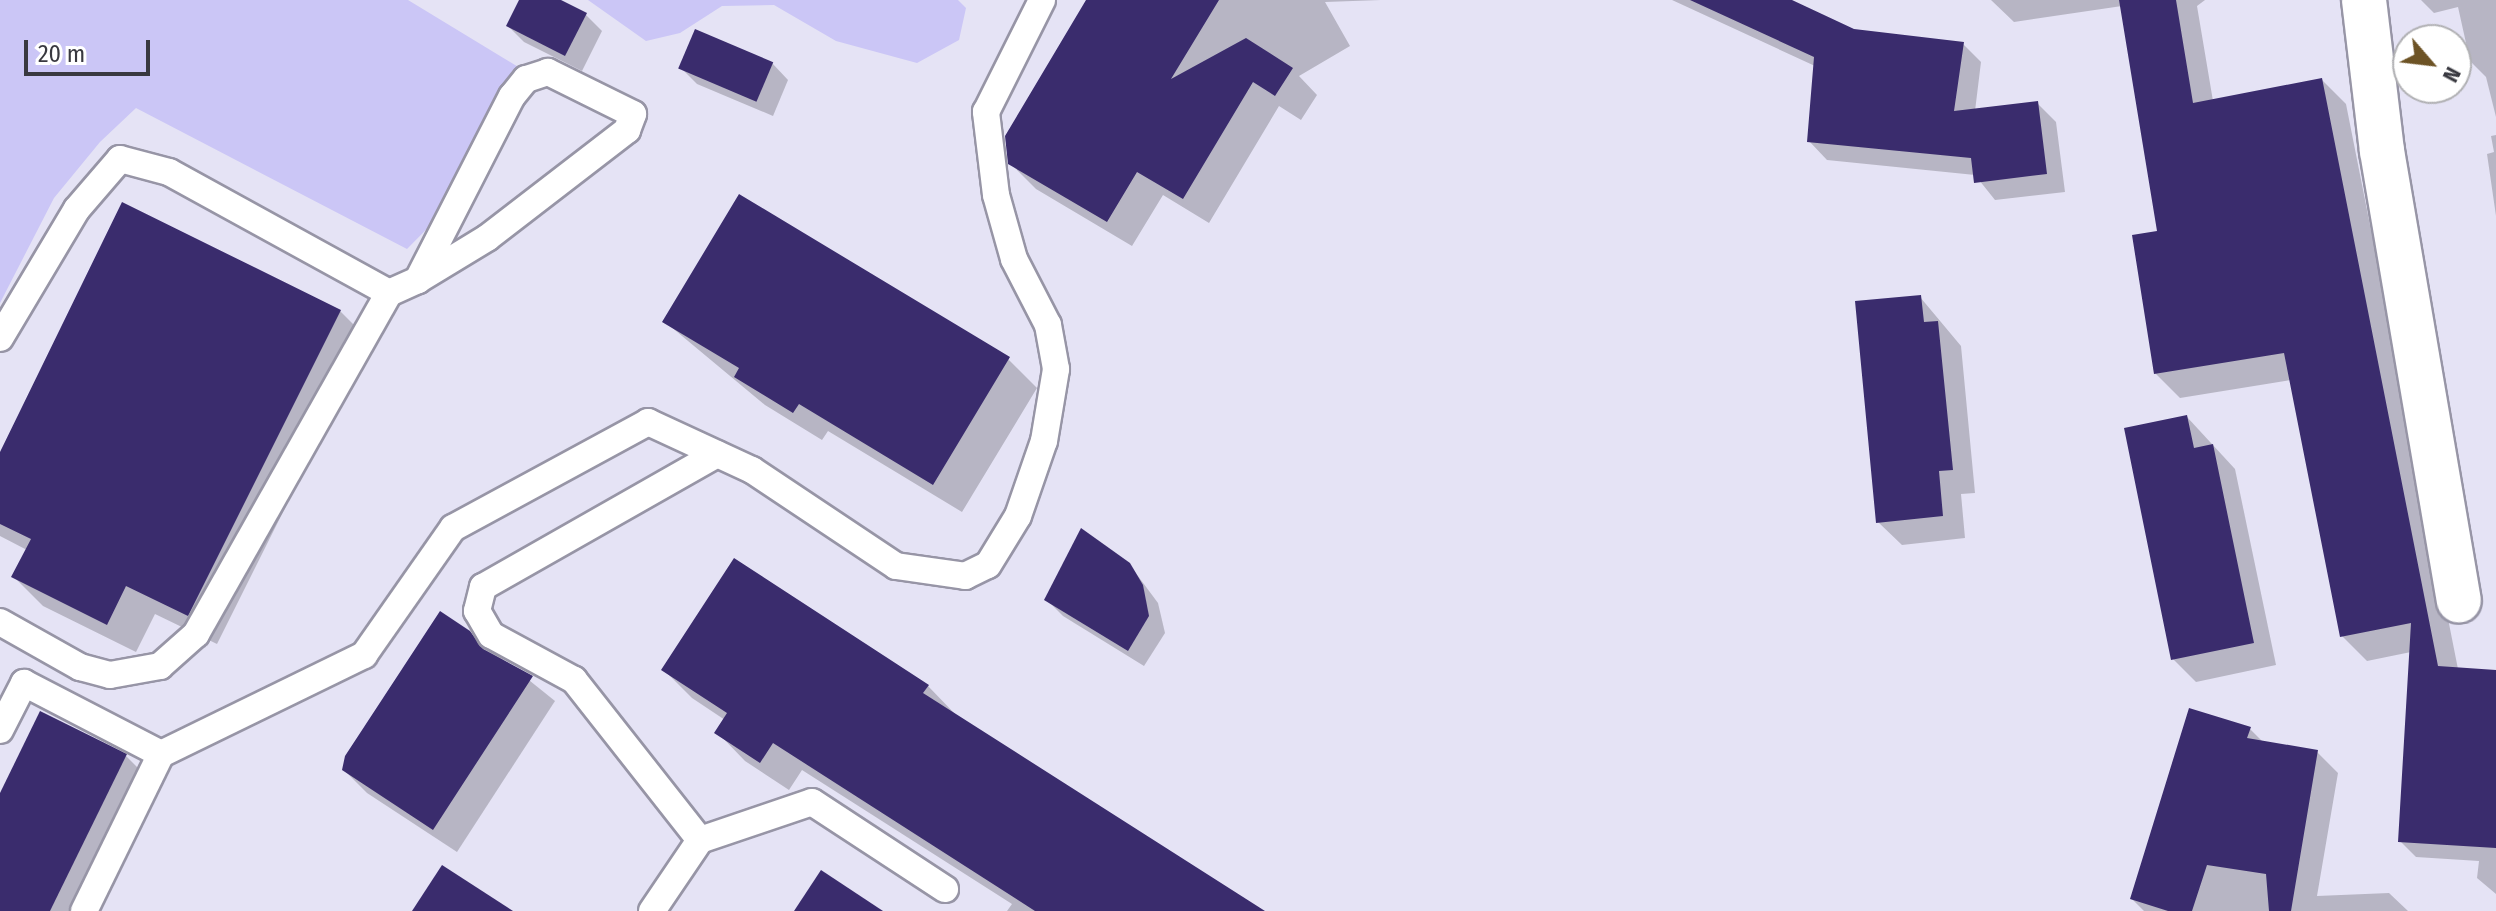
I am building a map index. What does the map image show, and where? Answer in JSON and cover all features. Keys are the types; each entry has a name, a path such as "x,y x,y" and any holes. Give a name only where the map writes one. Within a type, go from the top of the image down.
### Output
{"street":[{"path":"2364,0 2382,151 2459,600"}],"lane":[{"path":"84,911 161,754 364,655 453,528 648,422 752,470 896,566 965,576 988,565 1018,516 1044,441 1056,369 1048,325 1014,259 996,195 986,112 1042,0"},
{"path":"0,622 80,667 110,675 160,666 196,634 389,293 418,280 487,238 627,130 633,114 548,72 526,79 418,280"},
{"path":"0,338 77,209 120,159 169,172 389,293"},
{"path":"700,840 574,680 491,635 477,611 483,587 717,454"},
{"path":"0,730 24,683 161,754"},
{"path":"652,911 700,840 812,802 945,889"}],"shaded area":[{"path":"0,0 408,0 520,68 477,178 407,249 136,108 100,142 54,198 0,303"},
{"path":"588,0 958,0 966,8 959,40 917,63 836,41 774,5 722,6 680,33 646,41"}],"building":[{"path":"519,0 561,0 587,13 565,56 506,26"},
{"path":"1086,0 1219,0 1171,79 1246,38 1293,68 1275,96 1253,82 1183,199 1137,172 1107,222 1008,164 1005,136"},
{"path":"1690,0 1792,0 1854,29 1964,42 1954,111 2038,101 2047,174 1974,183 1971,158 1807,142 1814,57"},
{"path":"2119,0 2176,0 2193,103 2322,78 2438,666 2496,670 2496,848 2398,842 2411,623 2340,637 2284,353 2154,374 2132,235 2157,231"},
{"path":"695,29 773,62 756,102 678,69"},
{"path":"739,194 1010,357 933,485 799,404 793,413 734,377 739,368 662,322"},
{"path":"122,202 341,310 188,616 126,586 107,625 11,577 31,539 0,524 0,452"},
{"path":"1921,295 1924,322 1938,321 1953,470 1939,471 1943,516 1876,523 1855,301"},
{"path":"2187,415 2194,448 2213,444 2254,643 2171,660 2124,428"},
{"path":"1081,528 1130,563 1143,585 1149,616 1128,651 1044,600"},
{"path":"734,558 929,685 923,693 1265,911 1035,911 773,743 760,763 714,733 727,713 661,670"},
{"path":"440,611 470,631 483,649 533,676 433,830 342,770 345,756"},
{"path":"2189,708 2251,727 2247,738 2318,750 2291,911 2269,911 2266,874 2207,865 2192,911 2168,911 2130,899"},
{"path":"40,711 127,754 50,911 0,911 0,793"},
{"path":"442,865 513,911 412,911"},
{"path":"821,870 883,911 794,911"}]}
